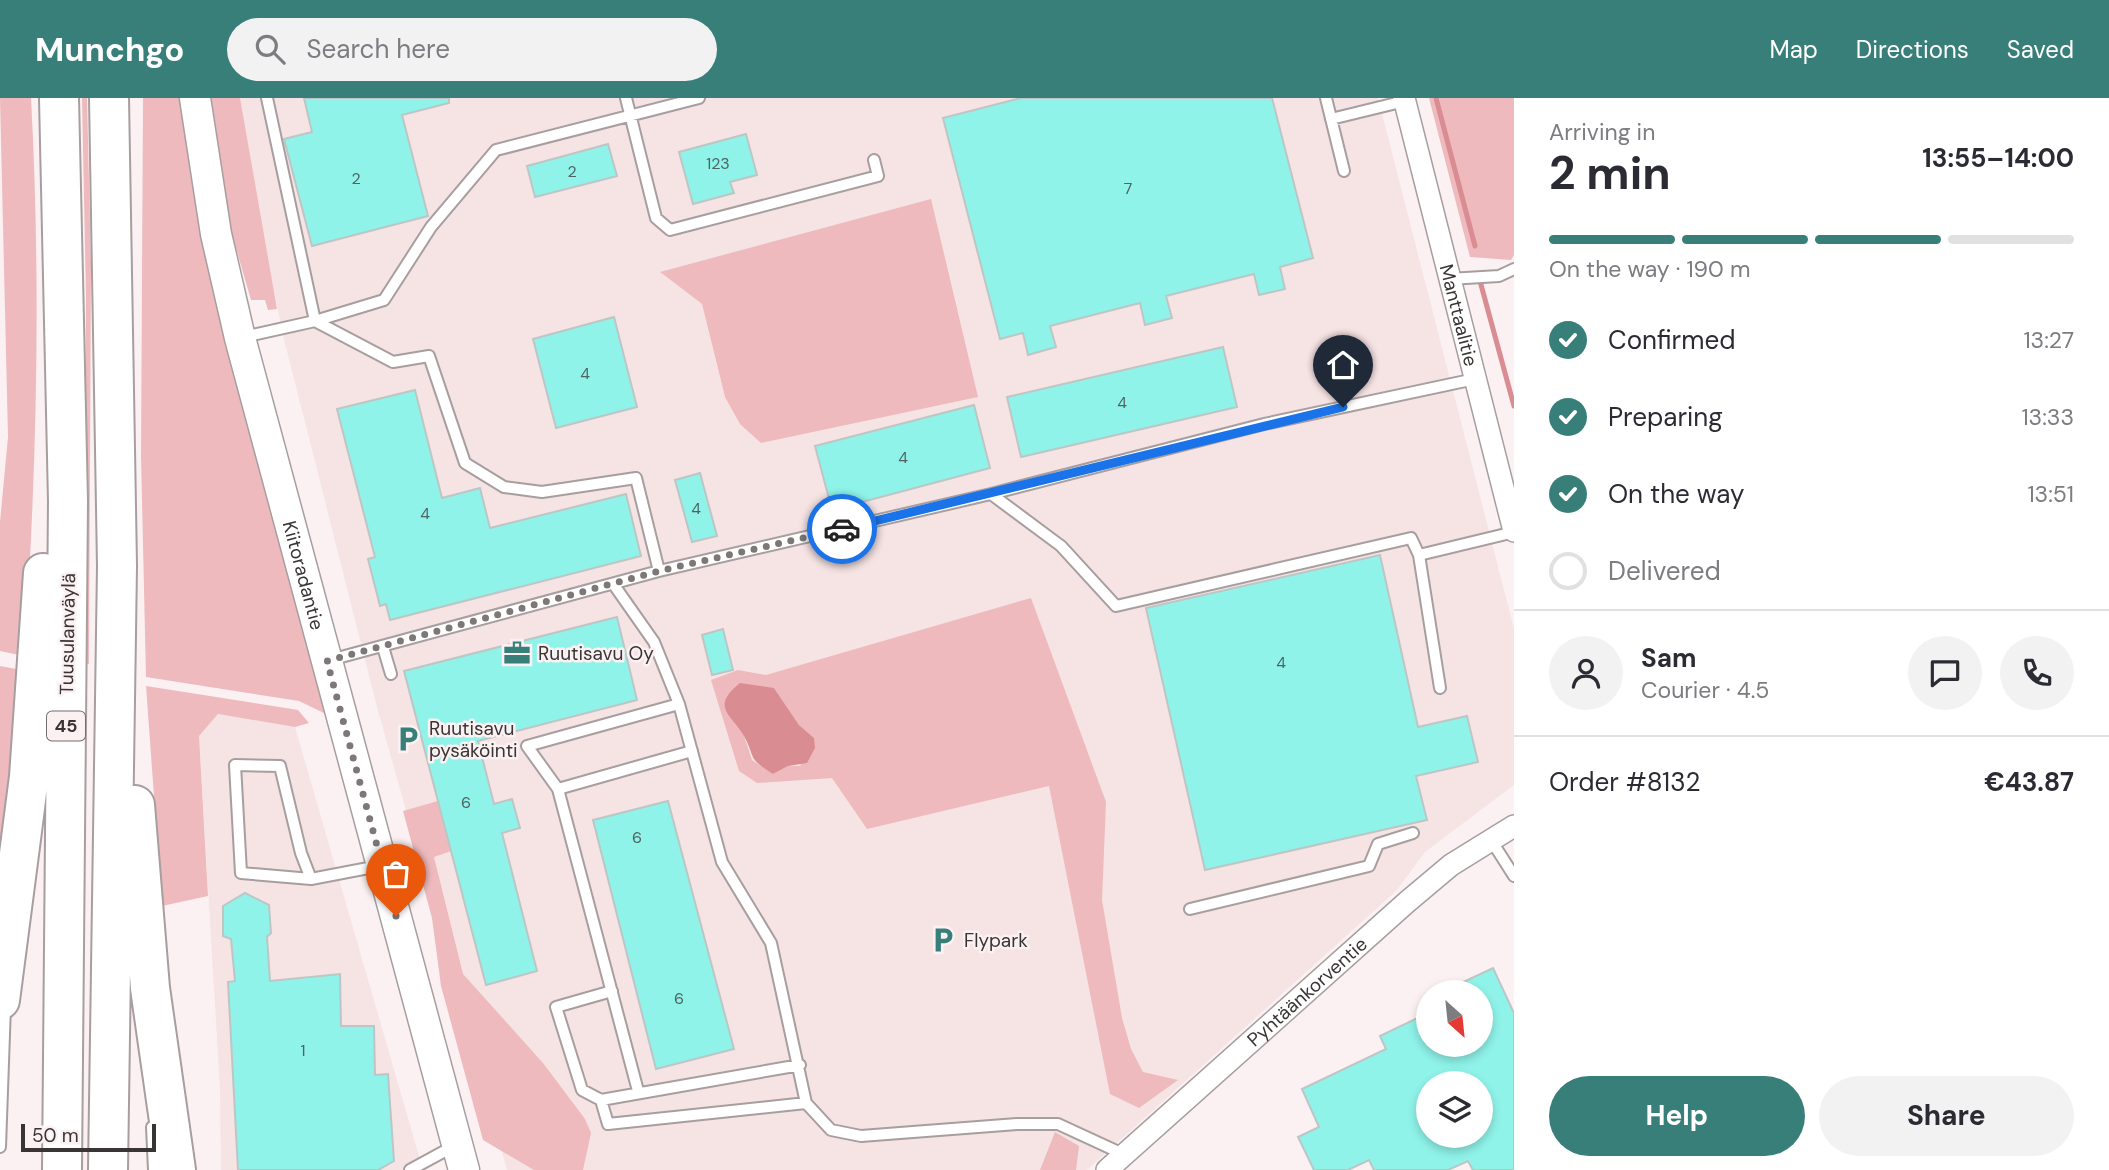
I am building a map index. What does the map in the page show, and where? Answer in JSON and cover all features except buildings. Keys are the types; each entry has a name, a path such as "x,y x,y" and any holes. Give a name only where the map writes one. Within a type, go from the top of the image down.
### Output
{"highway":[{"name":"Tuusulanväylä","path":"59,98 68,515 62,1170"},
{"path":"108,1170 117,566 109,98"},
{"path":"0,1000 29,777 65,281"},
{"path":"117,566 150,988 176,1170"}],"main road":[{"name":"Kiitoradantie","path":"195,98 216,234 240,338 460,1157"}],"street":[{"name":"Manttaalitie","path":"1405,99 1475,379 1508,481 1514,531"},
{"name":"Pyhtäänkorventie","path":"1108,1170 1407,902 1451,865 1514,826"}],"lane":[{"path":"267,98 315,321"},
{"path":"626,98 656,218 670,230 878,176 874,160"},
{"path":"240,338 315,321 384,300 431,227 496,150 699,98"},
{"path":"1326,98 1344,171"},
{"path":"1331,119 1405,99"},
{"path":"1449,279 1499,276 1514,269"},
{"path":"315,321 393,362 429,356 465,463 504,487 542,492 636,478 659,571"},
{"path":"327,661 659,571 991,494 1264,424 1475,379"},
{"path":"991,494 1061,546 1116,606 1411,538 1419,555 1440,688"},
{"path":"1419,555 1514,531"},
{"path":"614,585 654,642 679,704 722,862 771,943 800,1065 806,1103 831,1130 861,1136 1017,1124 1058,1124 1086,1134 1123,1154"},
{"path":"383,647 391,674"},
{"path":"638,1091 558,789 527,746 679,704"},
{"path":"558,789 692,751"},
{"path":"311,879 301,853 280,766 235,765 241,873 311,879 382,865"},
{"path":"1190,909 1369,866 1378,844 1413,834"},
{"path":"1491,840 1514,876"},
{"path":"0,1147 7,961"},
{"path":"150,988 152,1093"},
{"path":"612,991 556,1007 582,1090 601,1100 638,1091 800,1065"},
{"path":"601,1100 608,1124 806,1103"},
{"path":"152,1119 154,1170"},
{"path":"410,1170 431,1156 460,1157"}],"shaded area":[{"path":"0,98 31,98 37,307 32,516 24,656 0,651 0,522 8,437"},
{"path":"82,98 87,98 91,264 89,664 85,664 86,297"},
{"path":"143,98 181,98 236,378 326,714 299,701 146,677 141,456"},
{"path":"209,98 240,98 277,309 268,310 265,300 251,300 229,224"},
{"path":"240,98 1378,98 1514,629 1514,785 1425,852 1396,891 1087,1170 507,1170 377,707 285,343 252,190","holes":["661,273 978,397 725,397 702,304"]},
{"path":"1429,98 1514,98 1514,255 1511,260 1470,257"},
{"path":"931,199 978,397 761,443 740,424 725,397 702,304 660,272"},
{"path":"1031,598 1106,802 1102,900 1122,1018 1131,1049 1143,1072 1178,1080 1139,1108 1110,1094 1049,786 867,829 832,778 757,783 739,771 711,680 738,670 766,675","holes":["774,688 799,725 814,738 800,766 788,766 773,774 752,760 744,736"]},
{"path":"0,666 22,670 0,906"},
{"path":"740,683 774,688 799,725 814,738 815,748 807,763 788,766 773,774 756,761 744,736 726,710 726,698"},
{"path":"146,686 298,710 309,723 295,727 218,714 199,736 208,896 162,906"},
{"path":"218,714 295,727 423,1170 221,1170 220,1089 199,736"},
{"path":"438,801 451,851 434,857 463,974 543,1063 585,1119 591,1133 583,1170 534,1170 483,1140 441,986 432,918 403,811"},
{"path":"1055,1132 1079,1146 1076,1170 1040,1170"}],"waterway":[{"path":"1436,98 1475,246"},
{"path":"1480,281 1514,406"}],"way so far":[{"path":"396,916 327,661 659,571 842,529"}],"place":[{"name":"Ruutisavu Oy","path":"517,653"},
{"name":"Ruutisavu pysäköinti","path":"408,739"},
{"name":"Flypark","path":"943,940"}],"route":[{"path":"842,529 1264,424 1343,407"}]}
